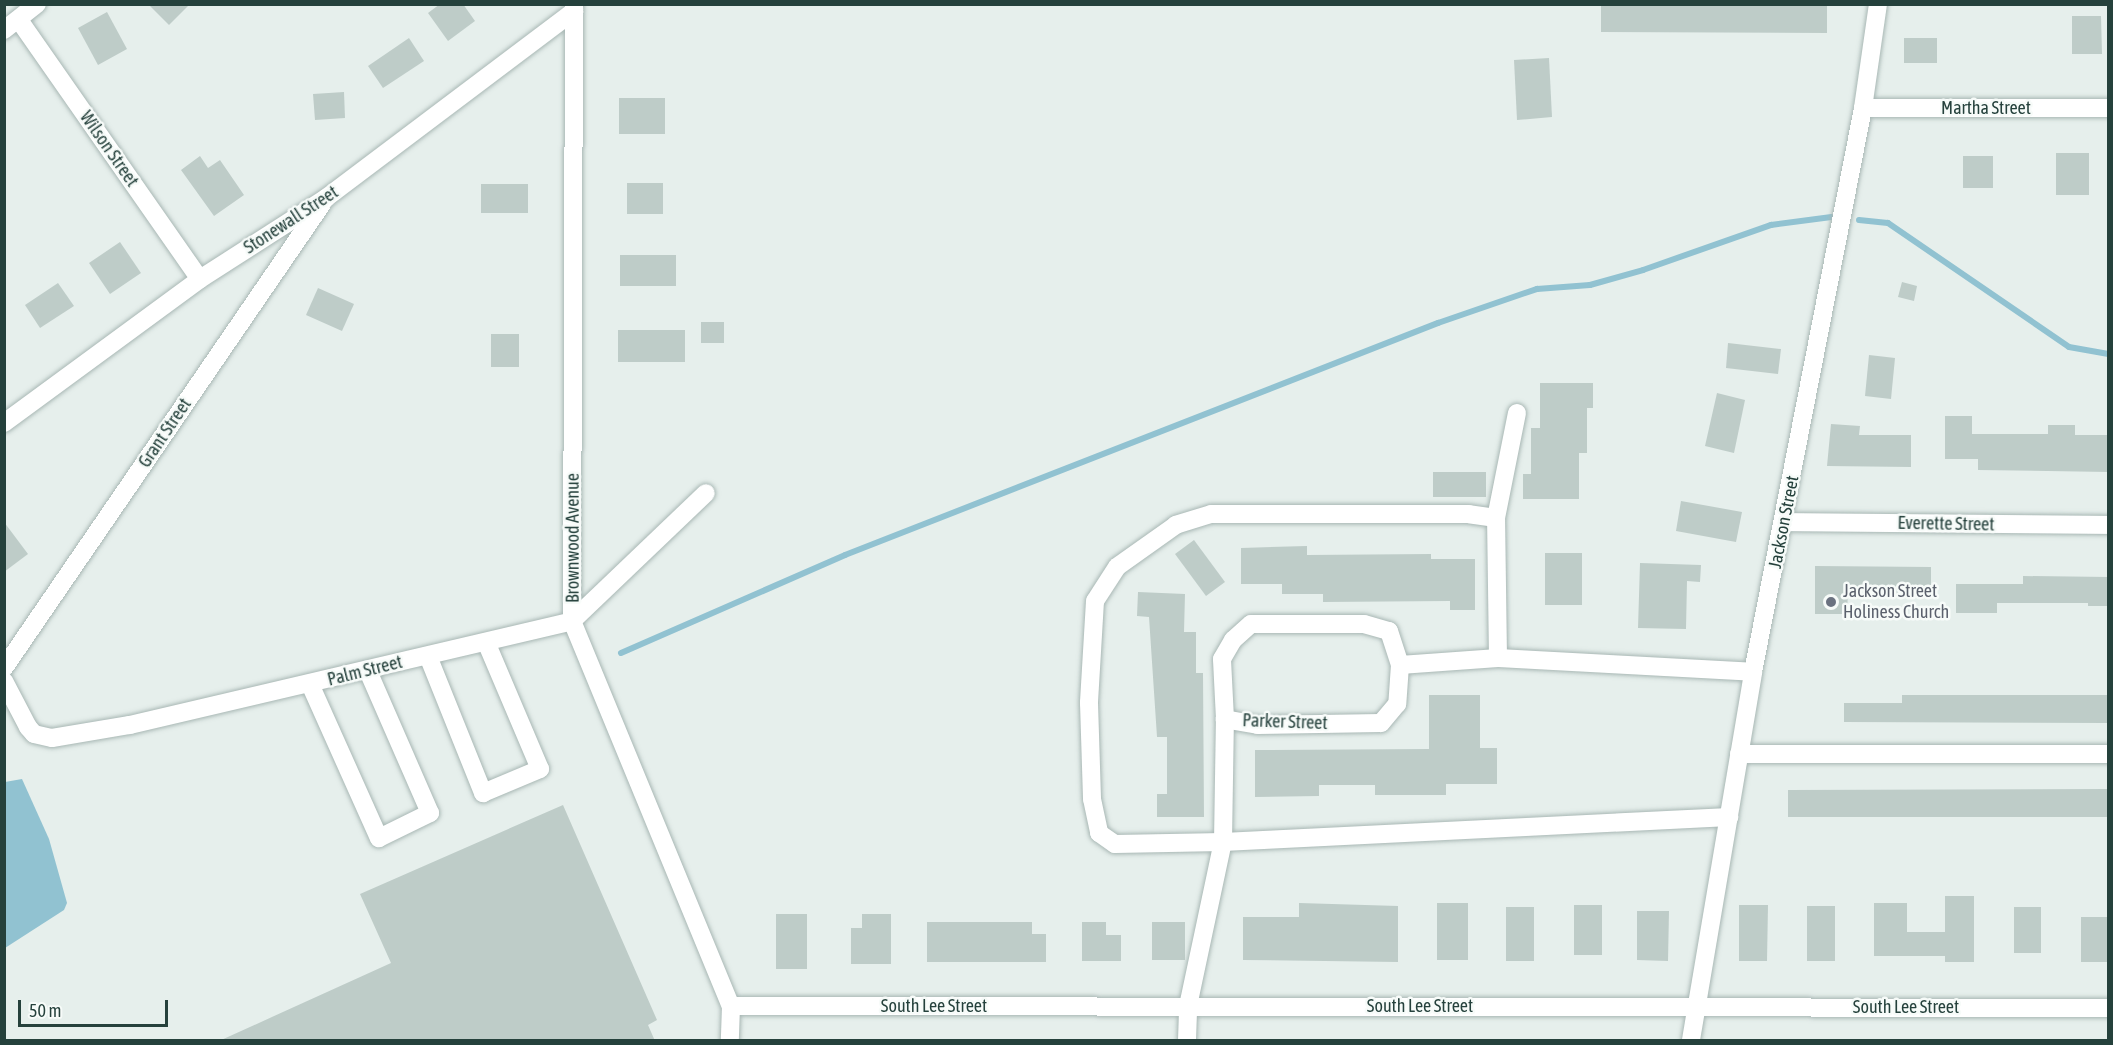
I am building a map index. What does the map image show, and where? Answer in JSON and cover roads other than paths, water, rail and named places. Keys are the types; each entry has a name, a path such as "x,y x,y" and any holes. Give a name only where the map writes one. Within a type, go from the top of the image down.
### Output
{"street":[{"path":"12,25 37,4"},
{"name":"Jackson Street","path":"1691,1041 1753,672 1863,108 1878,4"},
{"name":"Stonewall Street","path":"4,423 200,279 326,198 574,8"},
{"name":"Brownwood Avenue","path":"574,8 572,621 731,1006 730,1041"},
{"name":"Wilson Street","path":"12,25 200,279"},
{"name":"Martha Street","path":"1863,108 2109,108"},
{"name":"Grant Street","path":"4,668 326,198"},
{"path":"1498,658 1496,518 1517,413"},
{"name":"Palm Street","path":"4,681 34,734 52,738 130,725 368,671 572,621 706,493"},
{"path":"1496,518 1469,514 1211,514 1176,525 1117,567 1095,602 1089,703 1092,799 1099,833 1115,844 1223,842 1729,817"},
{"name":"Everette Street","path":"1784,522 2109,525"},
{"name":"Parker Street","path":"1251,624 1364,624 1381,628 1389,631 1400,665 1397,704 1381,723 1258,725 1226,719 1222,659 1233,640 1251,624"},
{"path":"428,656 483,793 540,769 486,642"},
{"path":"1400,665 1498,658 1753,672"},
{"path":"310,684 379,838 430,813 368,671"},
{"path":"1187,1041 1188,1006 1223,842 1226,719"},
{"path":"1739,754 2109,754"},
{"name":"South Lee Street","path":"731,1006 2109,1008"}],"water":[{"path":"22,779 49,839 67,903 64,910 5,948 5,782"}],"waterway":[{"path":"621,653 845,555 1438,323 1537,289 1590,285 1643,270 1771,225 1831,217"},
{"path":"1859,220 1888,223 2069,347 2108,354"}],"place":[{"name":"Jackson Street Holiness Church","path":"1831,602"}]}
